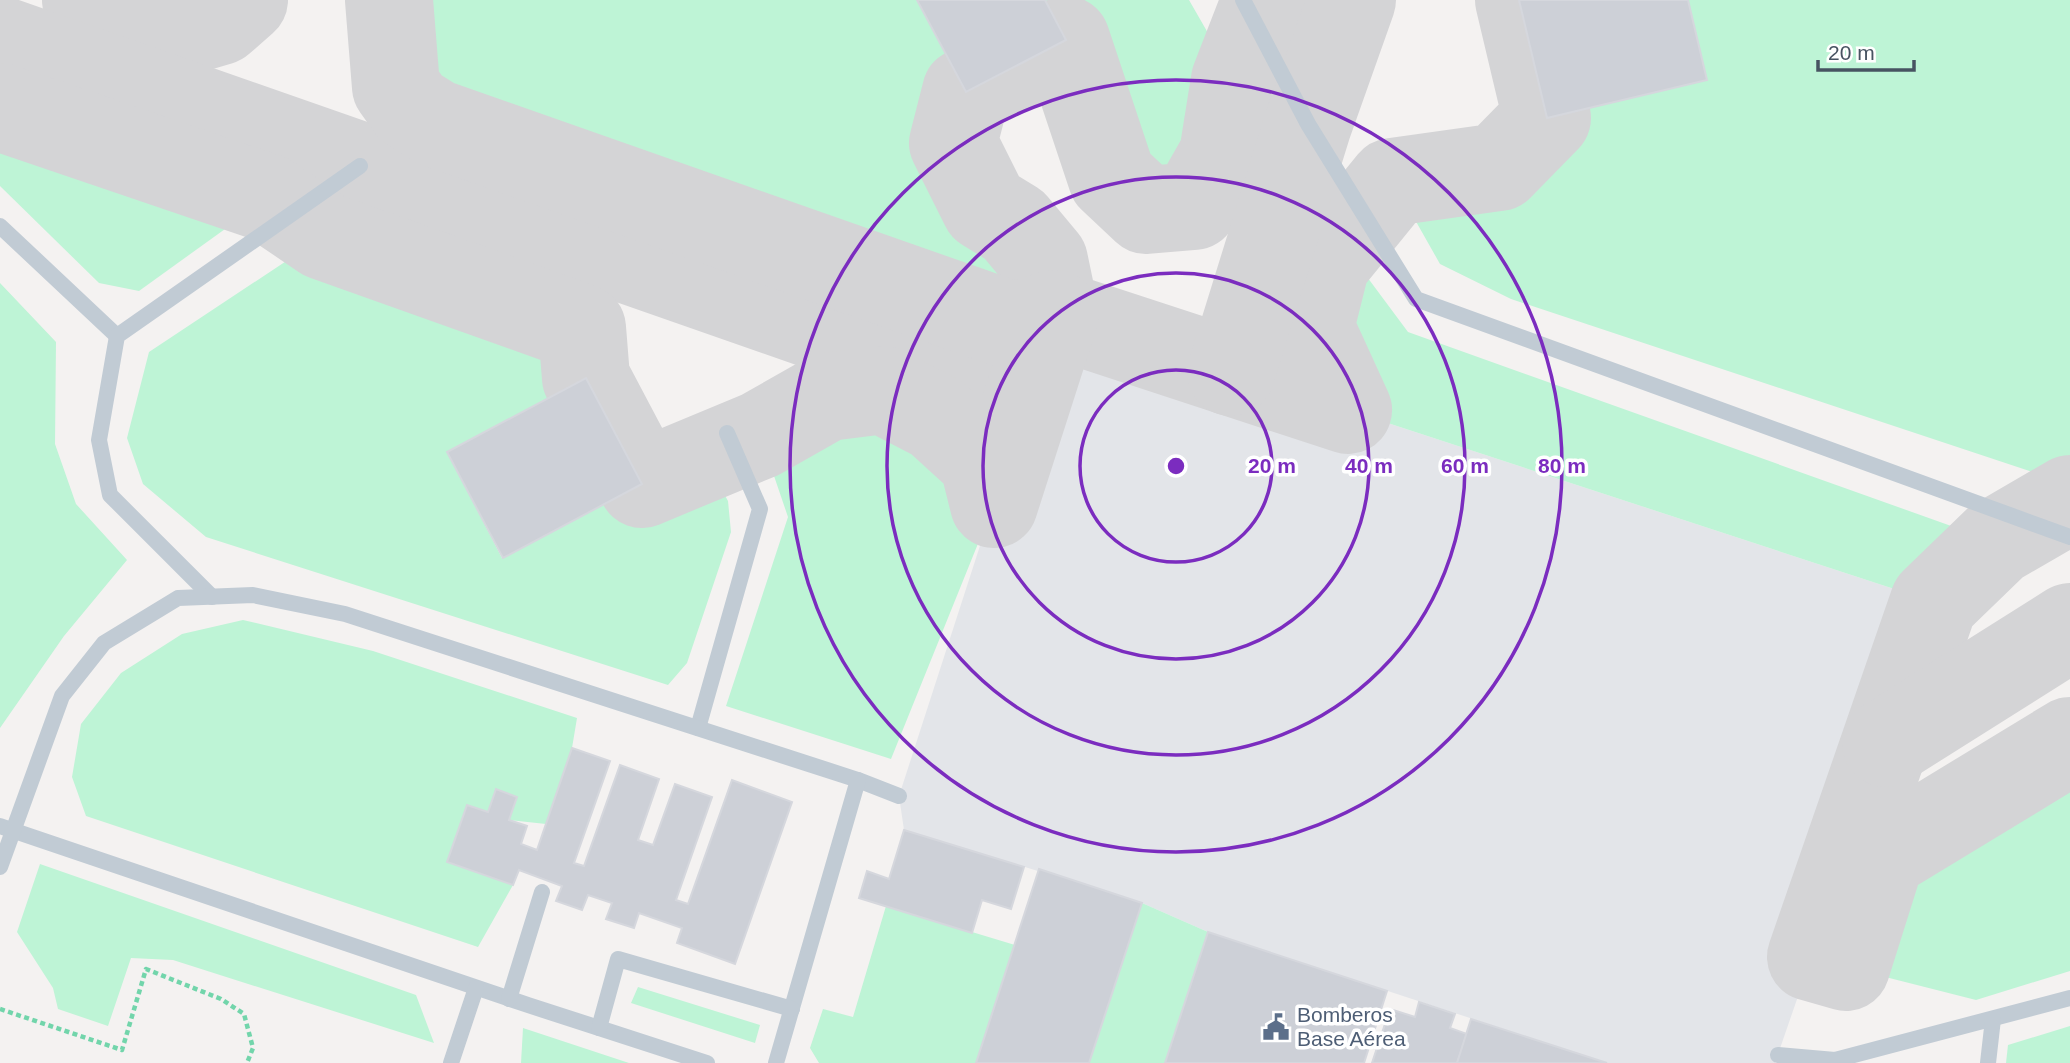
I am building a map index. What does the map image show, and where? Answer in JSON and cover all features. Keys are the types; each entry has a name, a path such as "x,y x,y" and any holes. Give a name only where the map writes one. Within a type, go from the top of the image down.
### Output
{"lane":[{"path":"1243,0 1308,124 1416,299 2070,537"},
{"path":"212,597 110,495 99,440 117,337 360,166"},
{"path":"0,226 117,337"},
{"path":"698,728 760,509 727,433"},
{"path":"0,867 6,828 62,696 104,643 178,598 253,595 345,614 858,780 899,796"},
{"path":"776,1063 858,780"},
{"path":"6,828 509,999 707,1063"},
{"path":"509,999 542,892"},
{"path":"598,1028 618,959 792,1009"},
{"path":"451,1063 477,988"},
{"path":"1778,1055 1835,1060 2070,998"},
{"path":"1987,1063 1993,1019"}],"path":[{"path":"0,1009 122,1051 146,969 221,999 244,1014 253,1048 247,1063"}],"shaded area":[{"path":"1055,314 1934,602 1775,1063 1607,1063 1208,932 1142,903 904,830 899,796"}],"green space":[{"path":"86,0 244,0 220,21 186,31"},
{"path":"389,0 917,0 966,92 948,162 985,207 1014,225 1044,261 1055,314 1013,326 435,123 411,108 396,87"},
{"path":"1045,0 1189,0 1235,80 1223,155 1194,206 1146,210 1112,178 1066,40"},
{"path":"1688,0 2070,0 2070,475 2060,481 1511,299 1440,264 1401,195 1505,172 1547,118 1707,80"},
{"path":"0,107 268,198 139,291 99,283 0,186"},
{"path":"324,236 582,328 586,378 447,452 502,558 642,484 705,459 728,501 731,532 687,663 668,685 206,537 143,484 127,438 149,352"},
{"path":"1353,258 1408,332 1996,542 1934,602 1348,410 1310,327 1326,263"},
{"path":"0,283 56,342 55,444 76,504 127,560 64,636 0,728"},
{"path":"883,390 937,418 983,460 994,504 891,759 726,706 788,517 760,435 827,397"},
{"path":"243,620 373,651 577,718 572,748 546,824 509,820 517,797 496,789 488,812 467,805 447,862 513,885 478,947 86,816 72,777 81,724 121,673 182,634"},
{"path":"2070,741 2070,971 1976,1000 1846,967 1881,856"},
{"path":"40,864 416,995 434,1043 173,960 131,958 108,1026 58,1009 53,988 17,932"},
{"path":"1142,903 1208,932 1165,1063 1089,1063"},
{"path":"886,906 1015,945 976,1063 819,1063 810,1048 823,1009 853,1017"},
{"path":"638,987 760,1025 755,1043 631,1003"},
{"path":"2070,1026 2070,1063 2006,1063 2008,1045"},
{"path":"523,1028 629,1063 521,1063"}],"building":[{"path":"917,0 1045,0 1066,40 966,92"},
{"path":"1519,0 1688,0 1707,80 1547,118"},
{"path":"586,378 642,484 503,558 447,452"},
{"path":"572,748 610,761 574,863 584,866 620,765 659,779 638,840 653,845 675,784 712,797 676,900 688,904 732,780 792,802 735,964 677,943 682,928 639,913 634,928 606,919 612,903 588,895 582,910 556,901 562,886 519,870 513,885 447,862 467,805 488,812 496,789 517,797 509,820 527,826 521,844 537,850"},
{"path":"904,830 1024,867 1011,909 982,900 972,933 859,898 867,871 889,879"},
{"path":"1039,869 1142,903 1089,1063 976,1063"},
{"name":"Bomberos Base Aérea","path":"1208,932 1387,991 1364,1063 1165,1063"},
{"path":"1419,1002 1455,1014 1450,1028 1467,1034 1457,1063 1372,1063 1390,1009 1415,1017"},
{"path":"1471,1019 1607,1063 1457,1063"}],"taxiway":[{"path":"86,0 186,31 220,21 244,0"},
{"path":"0,107 268,198 324,236 582,328 586,378 642,484 760,435 827,397 883,390 937,418 983,460 994,504 1055,314 1013,326 435,123 411,108 396,87 389,0"},
{"path":"1266,0 1235,80 1223,155 1194,206 1146,210 1112,178 1066,40 966,92 953,143 985,207 1014,225 1044,261 1055,314 1348,410 1310,327 1326,263 1392,182 1499,167 1547,118 1519,0"},
{"path":"1231,372 1308,124 1352,0"},
{"path":"0,40 955,374"},
{"path":"2070,499 1996,542 1934,602 1811,957 1846,967 1881,856 2070,741"},
{"path":"1886,743 2070,627"}],"place":[{"name":"Bomberos Base Aérea","path":"1276,1027"}]}
